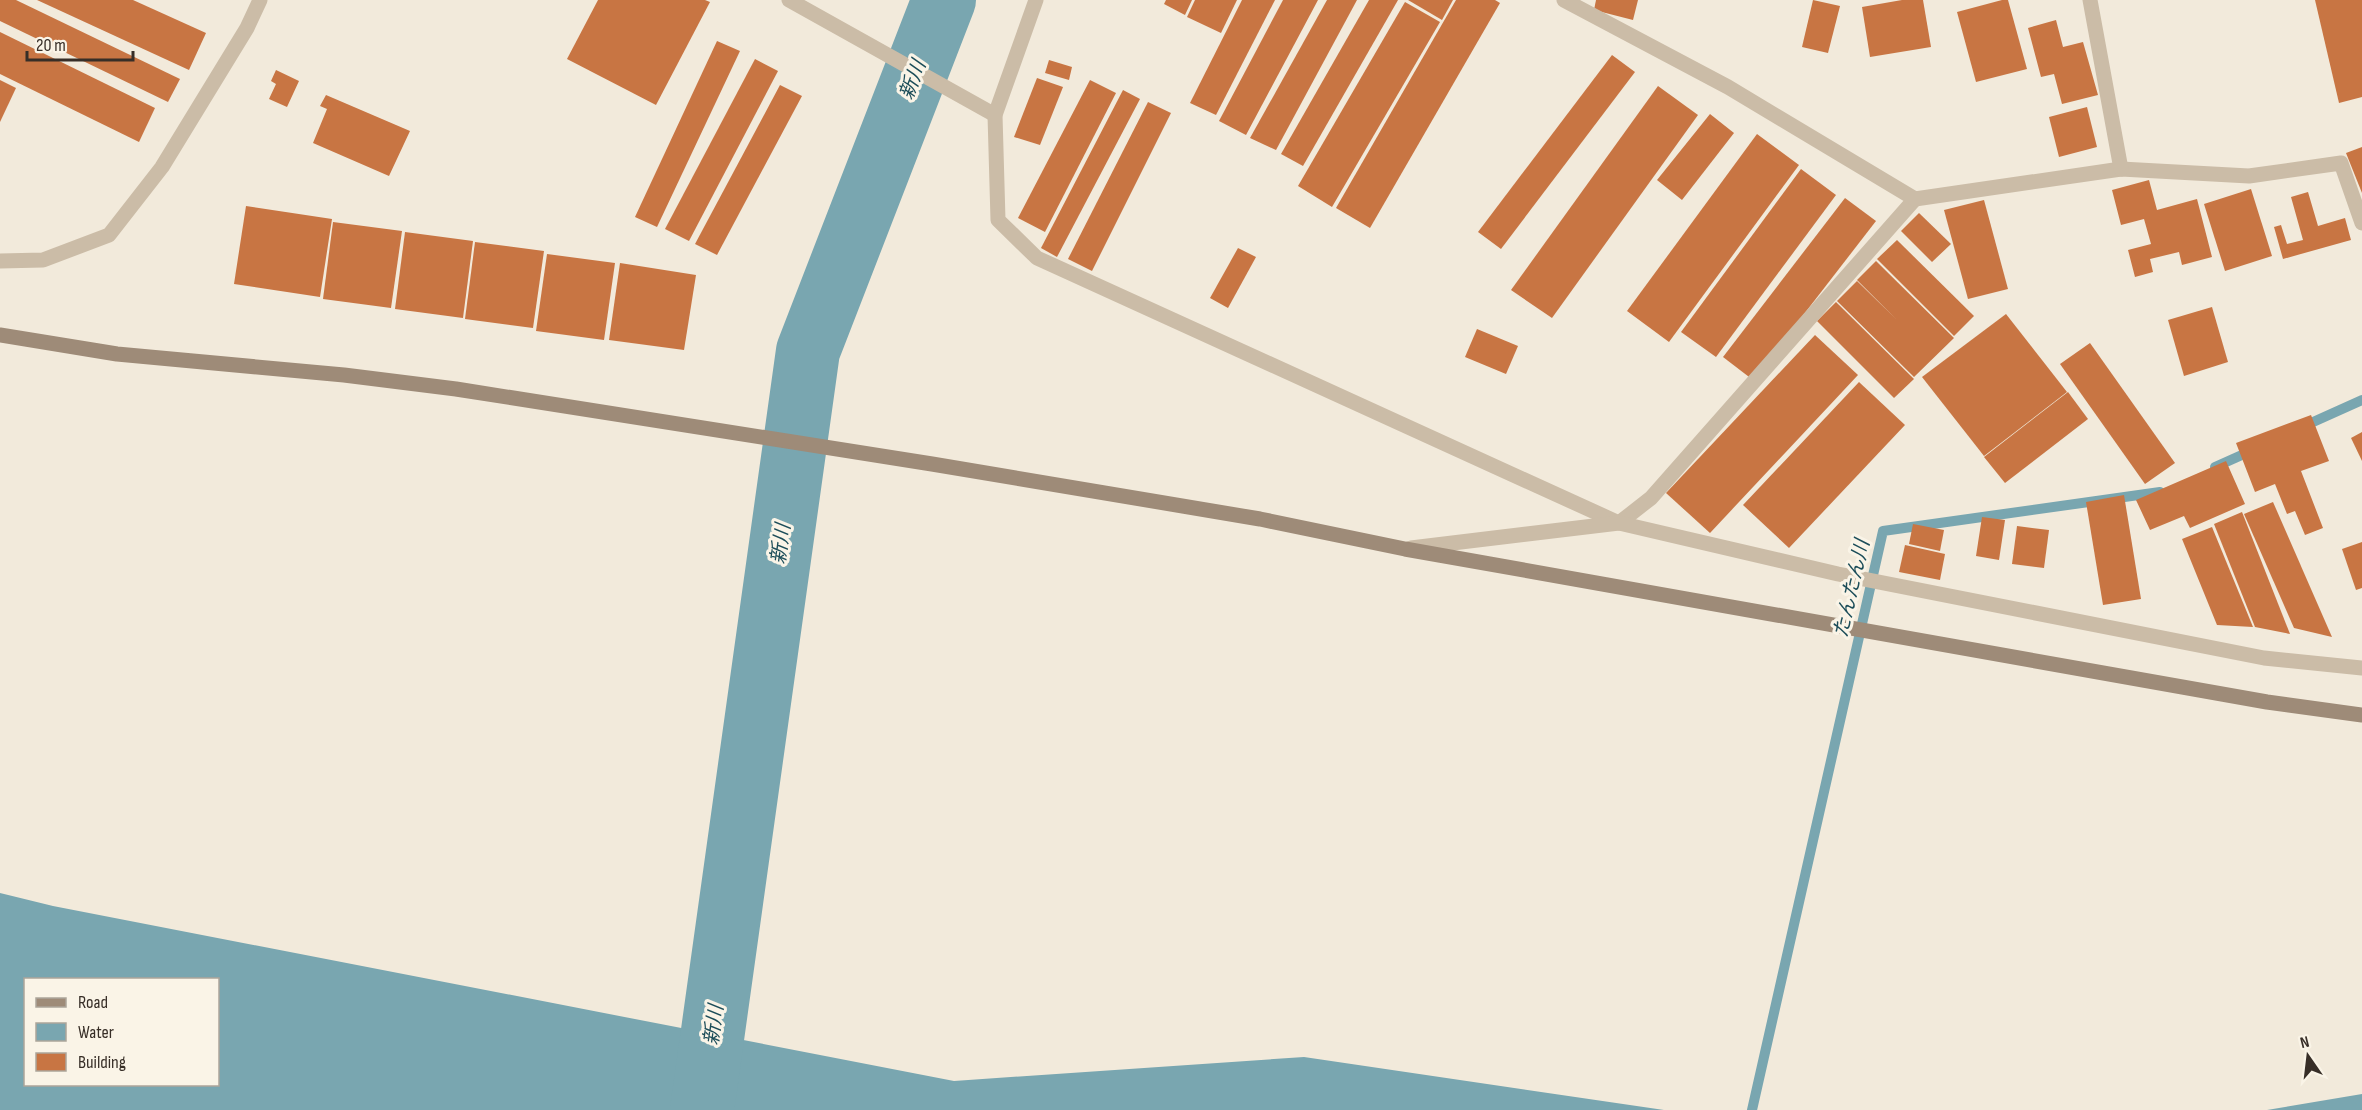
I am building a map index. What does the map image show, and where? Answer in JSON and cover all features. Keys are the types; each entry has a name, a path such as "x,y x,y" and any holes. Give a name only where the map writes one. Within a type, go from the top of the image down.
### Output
{"street":[{"path":"0,261 43,260 109,235 162,167 247,28 260,0"},
{"path":"789,0 995,115"},
{"path":"1036,0 995,115 998,220 1037,258 1619,523 1838,574 2264,658 2362,668"},
{"path":"1564,0 1728,87 1915,199 2121,169 2248,176 2341,163 2362,223"},
{"path":"2090,0 2121,169"},
{"path":"1405,549 1619,523 1651,498 1915,199"},
{"path":"0,335 117,354 344,375 456,389 1260,519 1405,549 2267,702 2362,714"}],"water":[{"path":"0,893 53,906 954,1081 1304,1057 1664,1110 0,1110"},
{"path":"2362,1094 2362,1110 2267,1110"}],"building":[{"path":"0,0 16,0 180,79 168,102 0,21"},
{"path":"37,0 133,0 206,33 189,70"},
{"path":"598,0 705,0 710,2 656,105 567,59"},
{"path":"1166,0 1192,0 1185,15 1164,4"},
{"path":"1195,0 1237,0 1221,33 1187,17"},
{"path":"1242,0 1275,0 1216,115 1190,103"},
{"path":"1283,0 1318,0 1246,135 1219,121"},
{"path":"1327,0 1357,0 1276,150 1250,138"},
{"path":"1369,0 1398,0 1303,166 1281,154"},
{"path":"1408,0 1453,0 1442,20"},
{"path":"1456,0 1495,0 1500,3 1370,228 1336,208"},
{"path":"1596,0 1638,0 1633,20 1594,10"},
{"path":"1813,0 1840,6 1828,53 1802,47"},
{"path":"1902,0 1923,0 1931,47 1870,57 1862,7"},
{"path":"2008,0 2027,69 1976,82 1957,12"},
{"path":"2315,0 2362,0 2362,97 2339,103"},
{"path":"1405,2 1440,22 1332,207 1298,186"},
{"path":"2056,20 2063,47 2083,42 2098,95 2062,104 2054,74 2041,77 2028,28"},
{"path":"0,32 155,108 139,142 0,74"},
{"path":"717,41 740,51 657,227 635,217"},
{"path":"1612,55 1635,72 1501,249 1478,232"},
{"path":"755,59 778,71 689,241 665,229"},
{"path":"1049,60 1072,67 1069,80 1045,73"},
{"path":"276,70 299,81 287,107 269,99 276,84 271,81"},
{"path":"1037,78 1063,87 1040,145 1014,137"},
{"path":"0,80 16,88 0,122"},
{"path":"1090,80 1116,93 1045,232 1018,218"},
{"path":"780,85 802,96 717,255 695,244"},
{"path":"1658,86 1698,115 1552,318 1511,290"},
{"path":"1123,90 1140,99 1057,257 1041,248"},
{"path":"326,95 410,131 389,176 313,143 327,109 320,106"},
{"path":"1148,102 1171,113 1092,271 1068,259"},
{"path":"2087,107 2097,147 2059,157 2049,117"},
{"path":"1710,114 1734,133 1682,200 1657,180"},
{"path":"1757,134 1799,165 1669,342 1627,311"},
{"path":"2362,147 2362,193 2346,153"},
{"path":"1801,169 1836,195 1716,357 1681,332"},
{"path":"2149,180 2157,210 2197,199 2212,257 2182,265 2179,252 2150,259 2153,272 2135,277 2128,250 2151,244 2144,219 2121,225 2112,190"},
{"path":"2251,189 2272,256 2225,271 2204,204"},
{"path":"2308,192 2318,226 2345,218 2351,240 2283,259 2274,227 2281,225 2287,244 2303,240 2291,197"},
{"path":"1845,198 1876,221 1753,380 1723,357"},
{"path":"1984,200 2008,289 1968,299 1944,210"},
{"path":"246,206 332,219 320,297 234,284"},
{"path":"1919,213 1951,244 1932,262 1901,231"},
{"path":"333,222 402,231 391,308 323,299"},
{"path":"405,232 473,241 463,318 395,309"},
{"path":"1897,240 1974,316 1954,336 1877,259"},
{"path":"475,242 544,251 533,328 465,319"},
{"path":"1238,248 1256,257 1228,308 1210,298"},
{"path":"547,254 615,263 604,340 536,331"},
{"path":"1876,261 1954,338 1914,377 1837,301 1857,281 1896,319 1857,280"},
{"path":"620,263 696,275 684,350 609,340"},
{"path":"1836,302 1914,379 1894,398 1817,321"},
{"path":"2212,307 2228,362 2184,376 2168,320"},
{"path":"2006,314 2067,392 1984,456 1922,377"},
{"path":"1477,329 1518,346 1506,374 1465,357"},
{"path":"1815,335 1858,375 1710,533 1666,493"},
{"path":"2090,343 2175,463 2145,484 2060,364"},
{"path":"1859,382 1905,425 1789,548 1743,505"},
{"path":"2068,392 2088,419 2005,483 1984,457"},
{"path":"2311,415 2329,461 2301,471 2323,528 2305,535 2295,511 2287,514 2275,484 2255,492 2236,443"},
{"path":"2362,432 2362,461 2351,438"},
{"path":"2226,461 2245,504 2190,528 2184,516 2150,530 2136,500"},
{"path":"2124,495 2141,599 2103,605 2086,502"},
{"path":"2273,502 2332,637 2294,628 2244,514"},
{"path":"2242,512 2290,634 2255,627 2214,524"},
{"path":"1982,517 2005,520 1999,560 1976,556"},
{"path":"1913,524 1944,530 1940,551 1909,544"},
{"path":"2017,526 2049,530 2044,568 2012,564"},
{"path":"2212,527 2253,627 2217,625 2182,539"},
{"path":"2362,542 2362,588 2356,590 2342,549"},
{"path":"1905,545 1945,554 1940,580 1899,572"}],"waterway":[{"name":"新川","path":"702,1110 808,351 944,0"},
{"name":"たんたん川","path":"2302,427 2362,400"},
{"name":"たんたん川","path":"2215,467 2253,450"},
{"name":"たんたん川","path":"1752,1110 1883,531 2160,492"}]}
